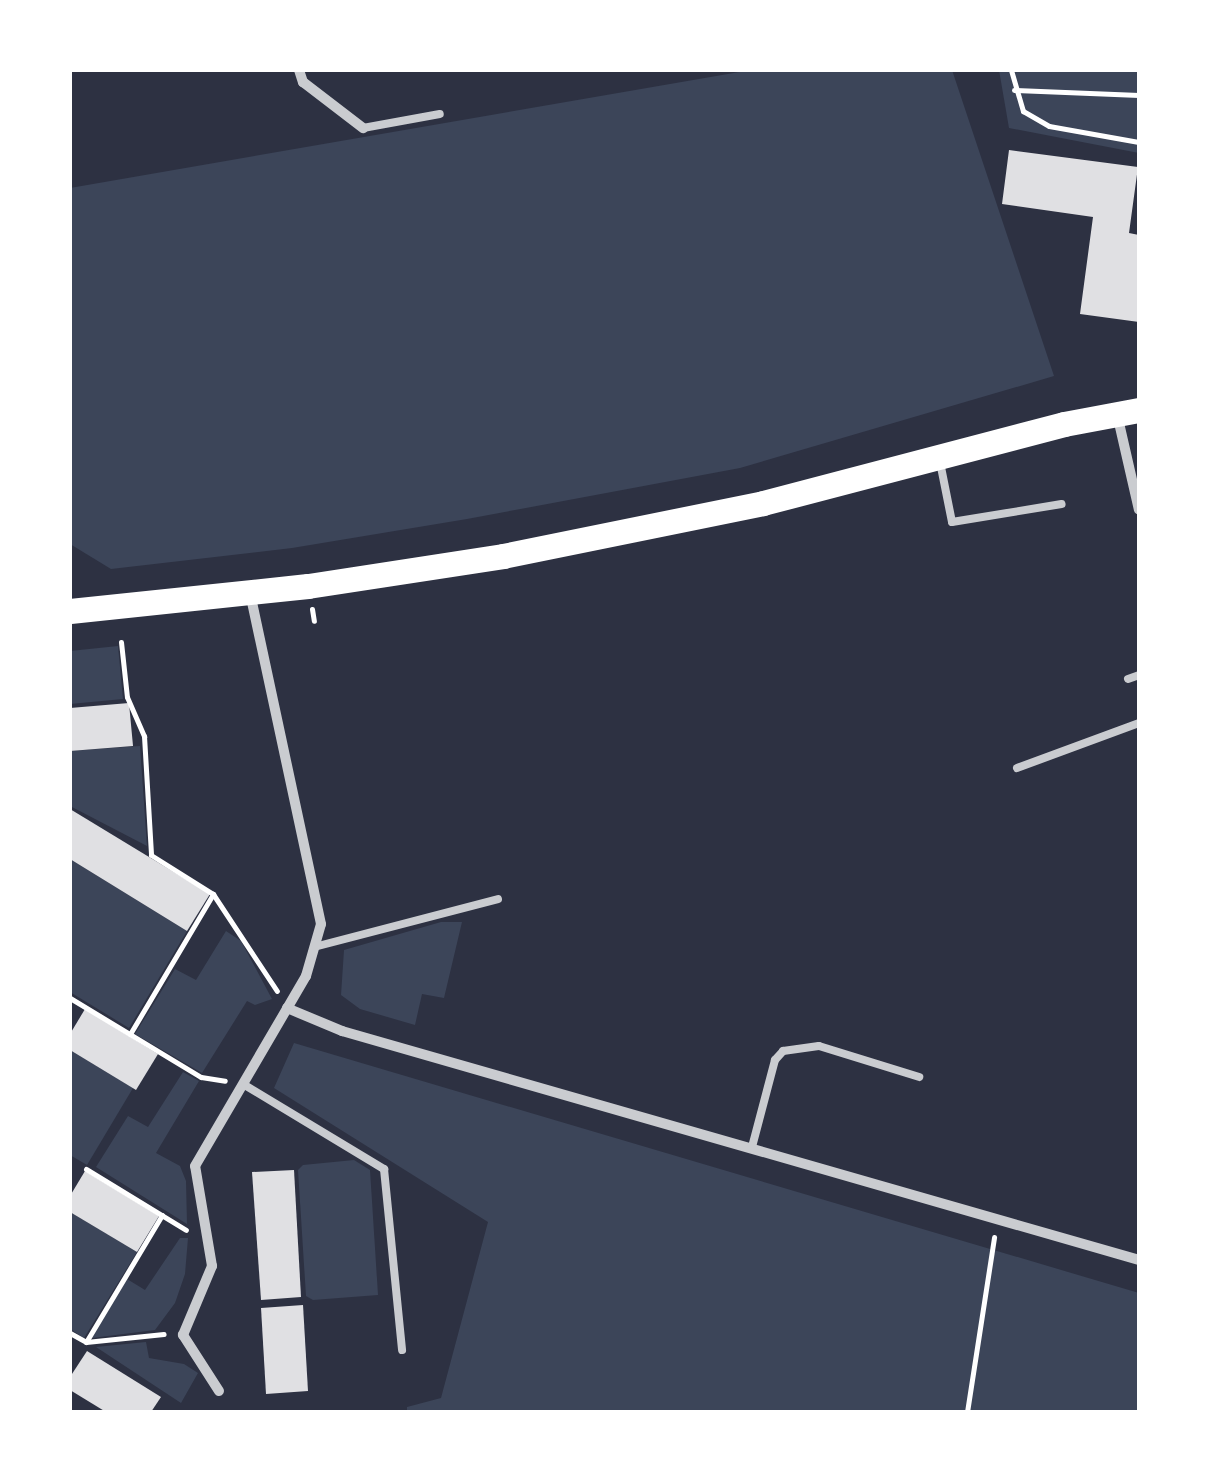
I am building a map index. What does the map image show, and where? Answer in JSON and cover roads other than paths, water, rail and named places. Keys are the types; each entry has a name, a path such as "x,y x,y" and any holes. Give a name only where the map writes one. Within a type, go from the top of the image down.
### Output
{"main road":[{"path":"70,611 250,594 540,549 763,502 1128,411"}],"street":[{"path":"299,70 304,82 363,128"},
{"path":"1128,411 1139,510"},
{"path":"219,1390 183,1335 212,1266 195,1166 288,1008 318,946 320,903 250,594"},
{"path":"288,1008 342,1031 1139,1260"}],"lane":[{"path":"363,128 440,114"},
{"path":"939,458 952,522 1062,504"},
{"path":"1128,679 1139,676"},
{"path":"1017,768 1139,722"},
{"path":"318,946 498,899"},
{"path":"752,1147 775,1060 783,1051 819,1046 919,1077"},
{"path":"243,1084 384,1168 402,1350"}]}
